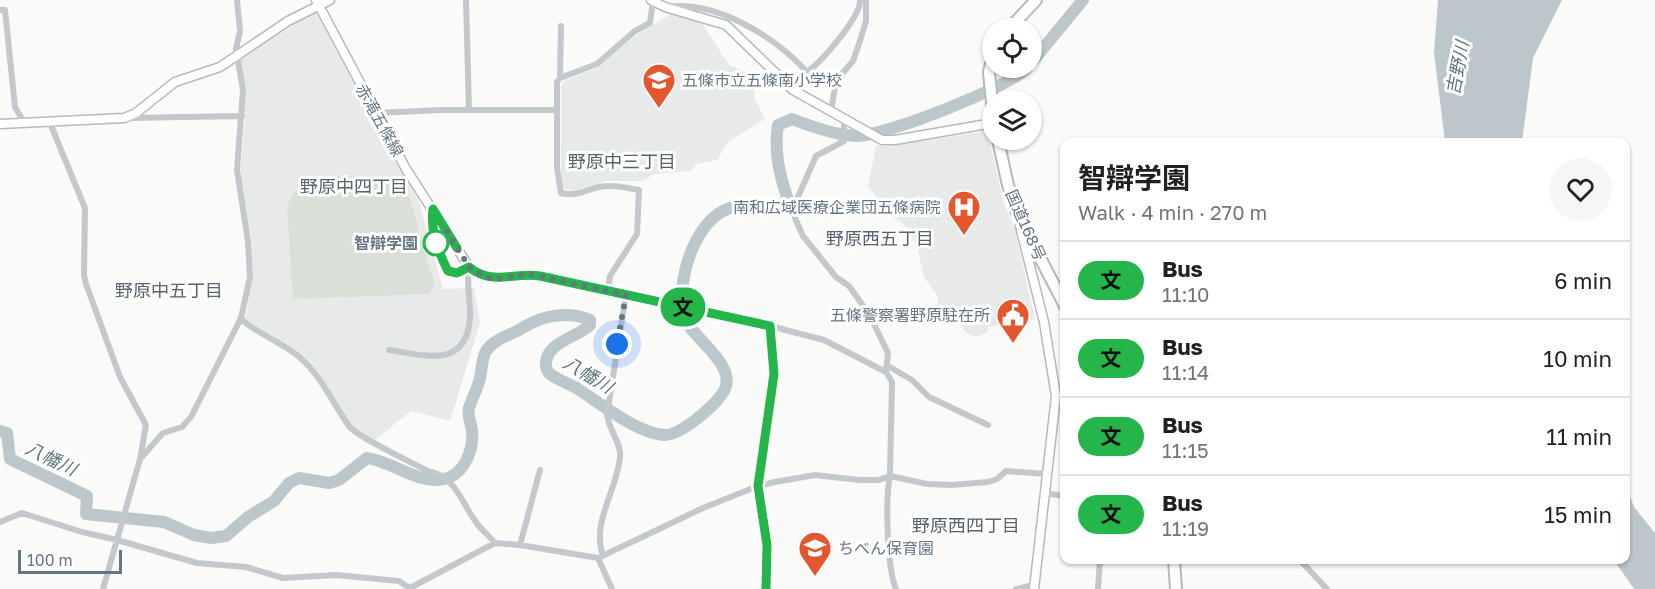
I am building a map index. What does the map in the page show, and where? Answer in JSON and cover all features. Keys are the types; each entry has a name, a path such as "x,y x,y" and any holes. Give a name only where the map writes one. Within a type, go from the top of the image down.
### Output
{"highway":[{"path":"1019,18 1036,0"},
{"name":"国道168号","path":"1000,150 1008,186 1017,211 1060,296"},
{"path":"1174,564 1176,589"}],"street":[{"path":"140,459 164,433 186,424 241,318 250,277 248,241 237,170 243,90 236,49 240,31 237,0"},
{"path":"124,118 146,106 175,82 220,66 317,2 330,0"},
{"path":"466,0 469,109"},
{"path":"665,7 685,2 737,14 756,24 807,72 815,66 854,20 860,0"},
{"path":"831,111 836,81 852,61 859,44 866,21 866,0"},
{"path":"560,78 597,64 635,31 650,22 653,1 665,7 726,25 793,90 844,117 850,125 879,138 896,140 982,125"},
{"name":"赤滝五條線","path":"317,2 406,169 469,267"},
{"path":"0,10 4,10 15,107 25,124"},
{"path":"561,26 560,78 555,92 557,168 561,193 573,196 598,187 615,186 639,190 637,234 610,276 608,291"},
{"path":"376,113 469,109 556,110"},
{"path":"0,124 124,118 242,116"},
{"path":"50,123 85,208 84,274 86,284 120,377 146,425 140,459 123,524 103,589"},
{"path":"850,125 842,144 822,150 816,156 797,199 795,219 802,236 836,278 849,286 869,314 888,353 887,369 892,382 890,476 887,489 890,543 896,589"},
{"path":"1016,589 1034,587 1043,493 1056,396 1044,322 1017,211"},
{"path":"389,350 434,357 447,356 461,346 467,335 471,316 466,285 469,267 485,277 497,279 530,274 770,326 824,340 912,380 929,397 988,425"},
{"path":"612,589 601,557 602,516 613,492 621,454 607,425 607,414 626,295"},
{"path":"241,318 249,326 268,335 299,357 325,386 350,428 428,471 443,476 459,491 479,527 495,543"},
{"path":"766,589 767,545 758,486 774,374 770,326"},
{"path":"520,545 540,470"},
{"path":"0,522 22,513 197,563 246,567 283,578 336,575 399,581 411,589 495,543 601,557 703,508 758,486 814,475 859,480 879,480 890,476 927,484 951,485 988,482 997,479 1006,471 1046,474"},
{"path":"1043,493 1060,495"},
{"path":"1098,589 1100,564"},
{"path":"1304,564 1327,589"}],"shaded area":[{"path":"315,10 419,202 443,289 474,288 480,323 450,421 411,411 375,440 351,427 320,375 292,347 245,320 253,275 251,236 240,175 245,119 241,59"},
{"name":"五條市立五條南小学校","path":"671,14 700,20 729,65 755,76 754,98 765,119 728,142 717,160 697,164 690,171 654,174 643,181 606,181 571,191 564,188 561,182 561,86 565,80 595,69 635,36"},
{"name":"南和広域医療企業団五條病院","path":"982,132 982,150 992,150 1005,207 1014,226 1035,319 988,327 987,333 975,337 966,333 959,322 945,325 937,314 938,297 924,277 917,246 904,224 891,216 868,186 876,146 891,146"},
{"path":"325,176 401,176 435,284 429,294 293,299 287,206 302,186"}],"water":[{"name":"吉野川","path":"1438,0 1562,0 1533,58 1523,138 1445,138 1434,53"},
{"path":"1630,496 1634,507 1655,533 1655,589 1634,589 1617,564 1630,564"}],"waterway":[{"name":"八幡川","path":"1042,50 1083,0"},
{"name":"八幡川","path":"0,431 7,433 10,459 87,496 86,514 164,522 194,535 211,538 226,536 248,517 274,501 289,483 299,478 329,483 339,480 367,458 429,480 440,480 456,474 465,464 470,450 472,430 469,410 479,382 486,351 499,340 532,323 548,317 565,315 590,320 590,325 550,351 546,366 549,373 633,425 655,434 672,434 688,425 712,406 722,394 726,384 726,374 721,364 685,318 682,289 690,255 706,225 717,215 730,208 769,209 783,206 787,197 778,161 778,125 792,119 841,134 858,136 873,134 946,109 1013,78"}],"bus line":[{"name":"文","path":"457,248 433,209 431,222 436,243 448,271 457,273 469,267 485,277 497,279 530,274 770,326 774,374 758,486 767,545 766,589"}],"place":[{"name":"五條市立五條南小学校","path":"659,109"},
{"name":"南和広域医療企業団五條病院","path":"964,236"},
{"name":"智辯学園","path":"436,243"},
{"name":"五條警察署野原駐在所","path":"1013,344"},
{"name":"ちべん保育園","path":"815,577"}],"district":[{"name":"野原中三丁目","path":"622,162"},
{"name":"野原中四丁目","path":"354,187"},
{"name":"野原西五丁目","path":"880,239"},
{"name":"野原中五丁目","path":"169,291"},
{"name":"野原西四丁目","path":"966,526"}],"route":[{"path":"436,243 445,228 469,267 485,277 497,279 530,274 626,295 617,344"}]}
